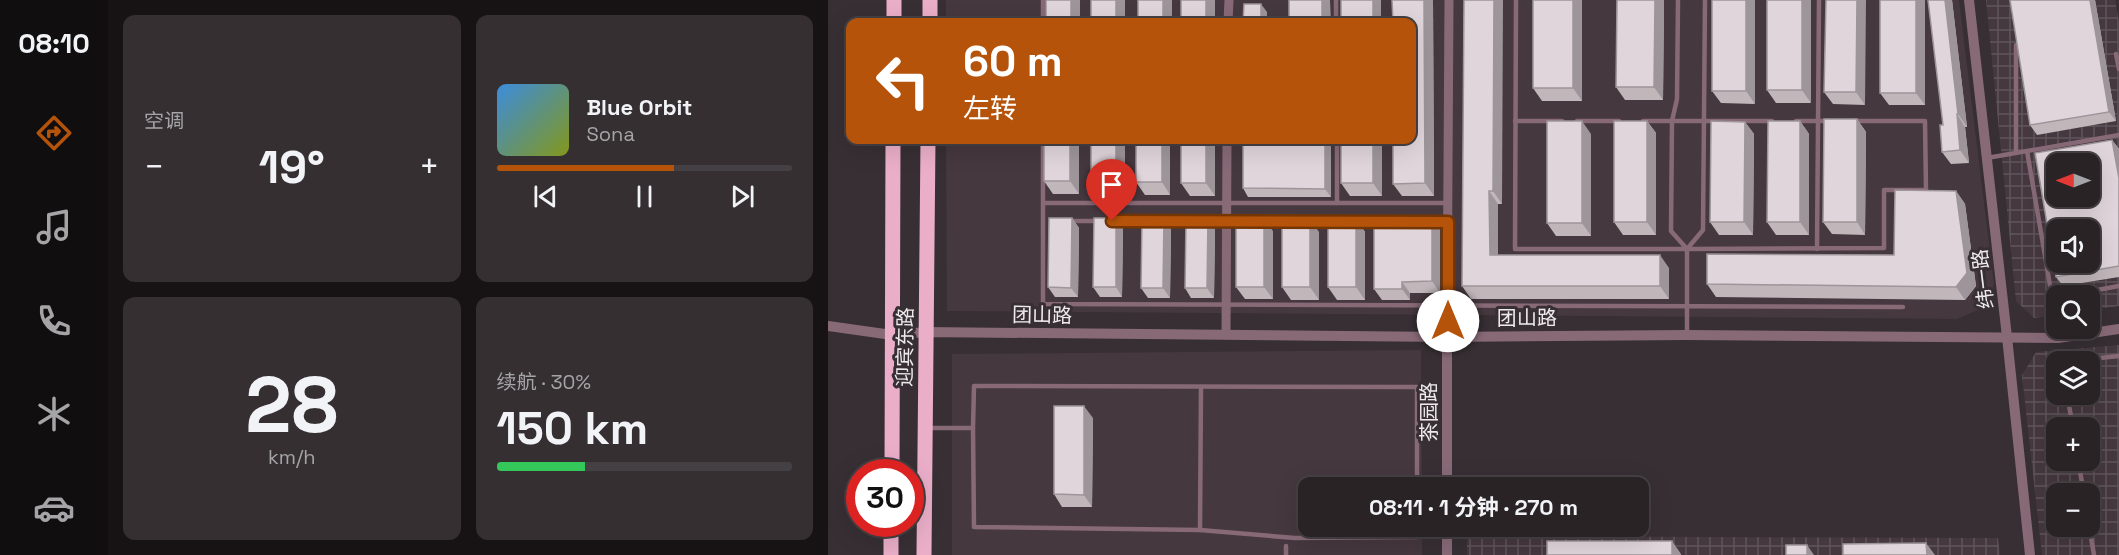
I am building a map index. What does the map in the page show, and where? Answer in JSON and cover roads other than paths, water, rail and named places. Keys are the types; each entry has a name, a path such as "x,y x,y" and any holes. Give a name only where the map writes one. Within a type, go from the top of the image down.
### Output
{"highway":[{"path":"894,0 894,18"},
{"path":"930,0 930,18"},
{"name":"迎宾东路","path":"892,459 893,144"},
{"name":"迎宾东路","path":"924,555 928,144"},
{"path":"891,537 891,555"}],"street":[{"path":"1228,18 1229,0"},
{"path":"1447,337 1449,0"},
{"name":"纬一路","path":"1968,0 2030,555"},
{"path":"1226,335 1227,144"},
{"name":"团山路","path":"828,326 892,335 926,332 1447,337 1687,335 2058,338 2119,329"},
{"name":"茶园路","path":"1447,337 1447,477"},
{"path":"1447,537 1447,555"}],"lane":[{"path":"1043,0 1043,18"},
{"path":"1336,0 1336,18"},
{"path":"1515,0 1515,249 1884,248 1884,190 1926,190 1925,121 1842,121"},
{"path":"1678,0 1677,99 1672,121 1671,231 1687,249"},
{"path":"1687,335 1687,249 1703,230 1706,0"},
{"path":"1817,249 1819,0"},
{"path":"2016,45 2016,153"},
{"path":"2116,54 2119,69"},
{"path":"1515,121 1627,121"},
{"path":"1639,121 1830,121"},
{"path":"1987,158 2119,135"},
{"path":"1043,144 1042,304 1903,307"},
{"path":"1337,144 1337,203"},
{"path":"2027,151 2050,285"},
{"path":"1043,203 1448,203"},
{"path":"1043,221 1054,221"},
{"path":"1066,221 1146,221"},
{"path":"1158,221 1390,221"},
{"path":"1425,222 1448,222"},
{"path":"2100,289 2119,286"},
{"path":"2100,358 2119,356"},
{"path":"1417,477 1417,387 974,386 975,527 1200,530 1295,538 1417,537"},
{"path":"1200,530 1201,387"},
{"path":"925,428 973,428"},
{"path":"2091,537 2094,555"},
{"path":"1286,546 1286,555"}]}
